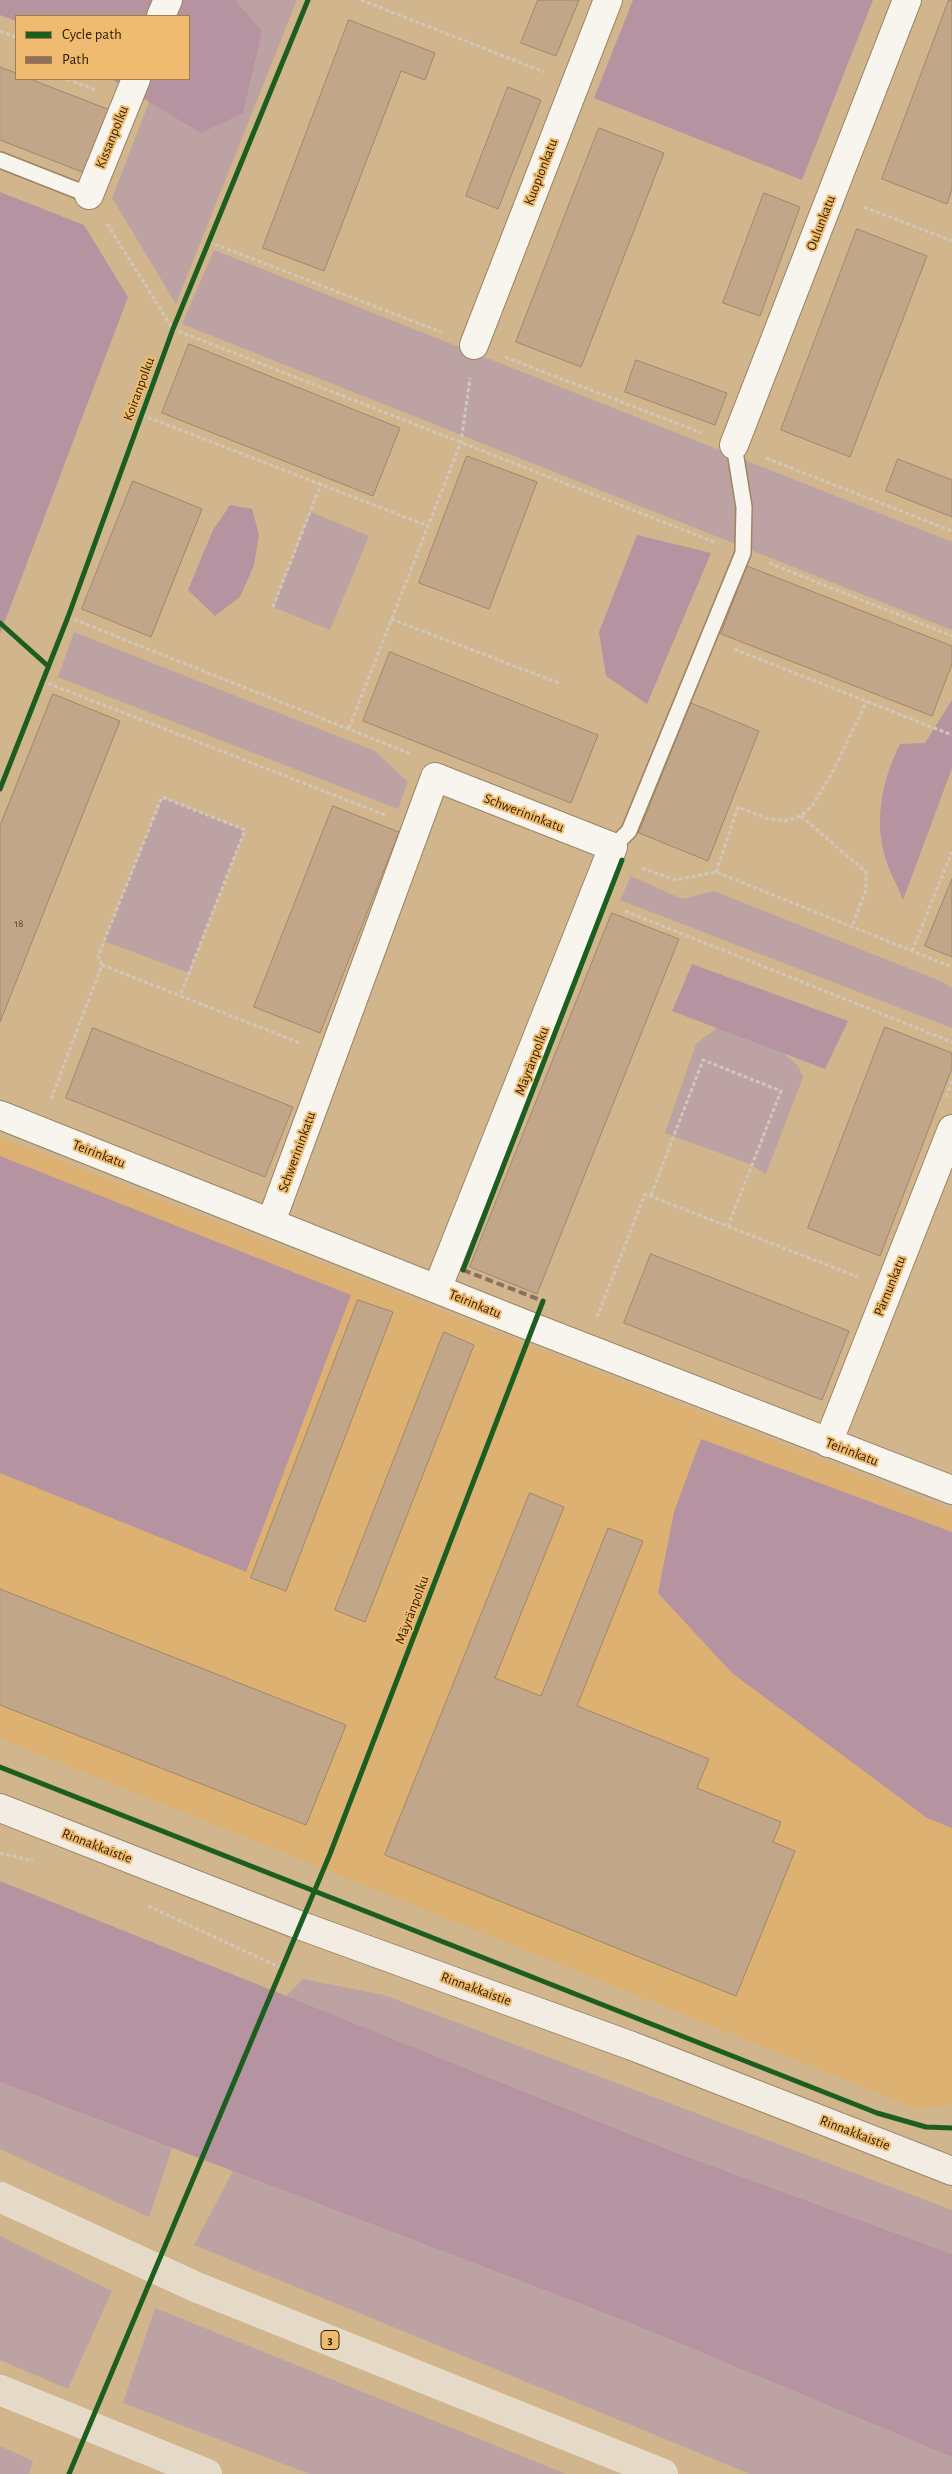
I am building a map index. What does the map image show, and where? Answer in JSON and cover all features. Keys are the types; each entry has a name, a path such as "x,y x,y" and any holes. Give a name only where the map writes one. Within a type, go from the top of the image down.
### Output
{"highway":[{"name":"3","path":"0,2197 196,2287 664,2474"},
{"path":"0,2390 207,2474"}],"street":[{"path":"161,15 168,0"},
{"name":"Kuopionkatu","path":"474,345 608,0"},
{"name":"Oulunkatu","path":"734,445 907,0"},
{"name":"Kissanpolku","path":"89,195 136,80"},
{"name":"Schwerininkatu","path":"271,1222 435,778 611,852"},
{"path":"437,1289 611,852"},
{"name":"Teirinkatu","path":"0,1115 437,1289 952,1490"},
{"name":"Pärnunkatu","path":"828,1443 952,1130"},
{"name":"Rinnakkaistie","path":"0,1808 299,1925 632,2046 952,2171"}],"lane":[{"path":"0,160 89,195"},
{"path":"611,852 629,831 743,553 744,507 734,445"}],"path":[{"path":"361,0 575,84"},
{"path":"0,31 15,37"},
{"path":"832,194 952,241"},
{"path":"89,195 173,329 952,636"},
{"path":"209,242 952,531"},
{"path":"349,728 461,442 474,345"},
{"path":"142,414 428,526"},
{"path":"273,606 321,484"},
{"path":"68,617 349,728 429,763 435,778"},
{"path":"392,619 560,683"},
{"path":"708,638 952,735"},
{"path":"42,660 48,666"},
{"path":"42,681 388,816"},
{"path":"716,872 738,807 766,818 785,822 801,816 813,805 832,772 867,701"},
{"path":"180,996 245,830 162,797 98,956 102,965 332,1057"},
{"path":"801,816 866,872 866,890 852,927"},
{"path":"611,852 675,880 716,872 952,967"},
{"path":"912,951 952,852"},
{"path":"593,899 952,1042"},
{"path":"50,1102 102,965"},
{"path":"651,1195 703,1060 782,1091 728,1226"},
{"path":"596,1322 645,1194 864,1279"},
{"path":"0,1853 36,1861"},
{"path":"141,1903 281,1968"},
{"path":"277,1977 299,1925"}],"shaded area":[{"path":"0,0 235,0 262,31 243,113 201,133 113,80 190,80 190,15 15,15 15,21 0,15"},
{"path":"188,0 297,0 176,304 112,198 158,80 190,80 190,15 188,15"},
{"path":"633,0 873,0 802,180 594,98"},
{"path":"0,192 84,225 128,297 0,634"},
{"path":"214,250 952,542 952,630 182,324"},
{"path":"230,505 252,509 259,535 254,565 240,597 215,616 188,590 213,530"},
{"path":"311,512 369,536 330,630 273,607"},
{"path":"637,535 711,553 647,704 606,676 599,632"},
{"path":"74,632 375,751 408,782 398,809 58,677"},
{"path":"952,700 952,768 903,900 887,862 881,836 882,795 885,782 900,744 925,743"},
{"path":"162,797 245,830 189,973 104,941"},
{"path":"631,876 682,899 714,891 943,982 952,988 952,1028 620,900"},
{"path":"692,964 848,1021 825,1069 672,1011"},
{"path":"725,1022 755,1028 798,1066 803,1077 766,1174 752,1165 665,1133 696,1044"},
{"path":"0,1137 952,1511 952,2105 918,2109 0,1738"},
{"path":"0,1156 351,1295 246,1572 0,1473"},
{"path":"701,1439 952,1532 952,1828 927,1818 732,1673 658,1593 674,1512"},
{"path":"0,1881 677,2153 952,2254 952,2457 628,2322 0,2082"},
{"path":"303,1979 384,1995 952,2210 952,2254 677,2153 286,1996"},
{"path":"0,2082 172,2148 149,2217 0,2149"},
{"path":"233,2171 628,2322 952,2457 952,2474 750,2474 194,2245"},
{"path":"0,2236 112,2291 68,2389 0,2360"},
{"path":"155,2308 566,2474 310,2474 123,2403"},
{"path":"0,2446 33,2461 29,2474 0,2474"}],"building":[{"path":"538,0 579,0 556,56 521,43"},
{"path":"949,0 952,0 952,189 947,204 882,179"},
{"path":"349,20 435,53 425,80 401,71 324,271 263,248"},
{"path":"0,67 15,73 15,80 33,80 115,112 90,175 0,140"},
{"path":"508,87 541,100 498,209 466,196"},
{"path":"599,128 664,153 581,367 516,342"},
{"path":"764,193 800,207 760,316 723,303"},
{"path":"857,229 927,256 850,457 781,430"},
{"path":"189,344 400,428 373,496 162,413"},
{"path":"636,360 727,393 715,425 625,392"},
{"path":"467,456 537,482 489,609 419,583"},
{"path":"898,459 952,480 952,517 886,491"},
{"path":"133,481 202,509 151,637 82,609"},
{"path":"747,566 952,646 952,664 932,716 721,634"},
{"path":"390,652 598,735 571,803 363,721"},
{"path":"53,694 120,721 0,1022 0,826"},
{"path":"691,703 759,731 708,861 639,833"},
{"path":"333,806 399,832 320,1033 254,1007"},
{"path":"952,879 952,957 925,946"},
{"path":"612,913 679,939 537,1294 470,1267"},
{"path":"885,1027 952,1053 952,1068 880,1256 808,1228"},
{"path":"93,1028 293,1107 265,1177 66,1098"},
{"path":"651,1254 849,1331 822,1400 624,1323"},
{"path":"358,1300 393,1312 286,1591 251,1578"},
{"path":"444,1332 474,1345 365,1622 335,1610"},
{"path":"530,1493 564,1507 495,1678 541,1696 608,1528 643,1541 577,1706 709,1759 697,1788 781,1822 773,1842 795,1851 736,1996 385,1855"},
{"path":"0,1589 346,1725 306,1825 0,1705"}],"marked path":[{"path":"463,1270 543,1301"}],"cycle path":[{"name":"Koiranpolku","path":"0,789 68,617 173,329 308,0"},
{"path":"0,623 48,666"},
{"name":"Mäyränpolku","path":"463,1270 622,860"},
{"name":"Mäyränpolku","path":"69,2474 330,1854 543,1301"},
{"path":"0,1767 877,2113 926,2127 952,2128"}]}
